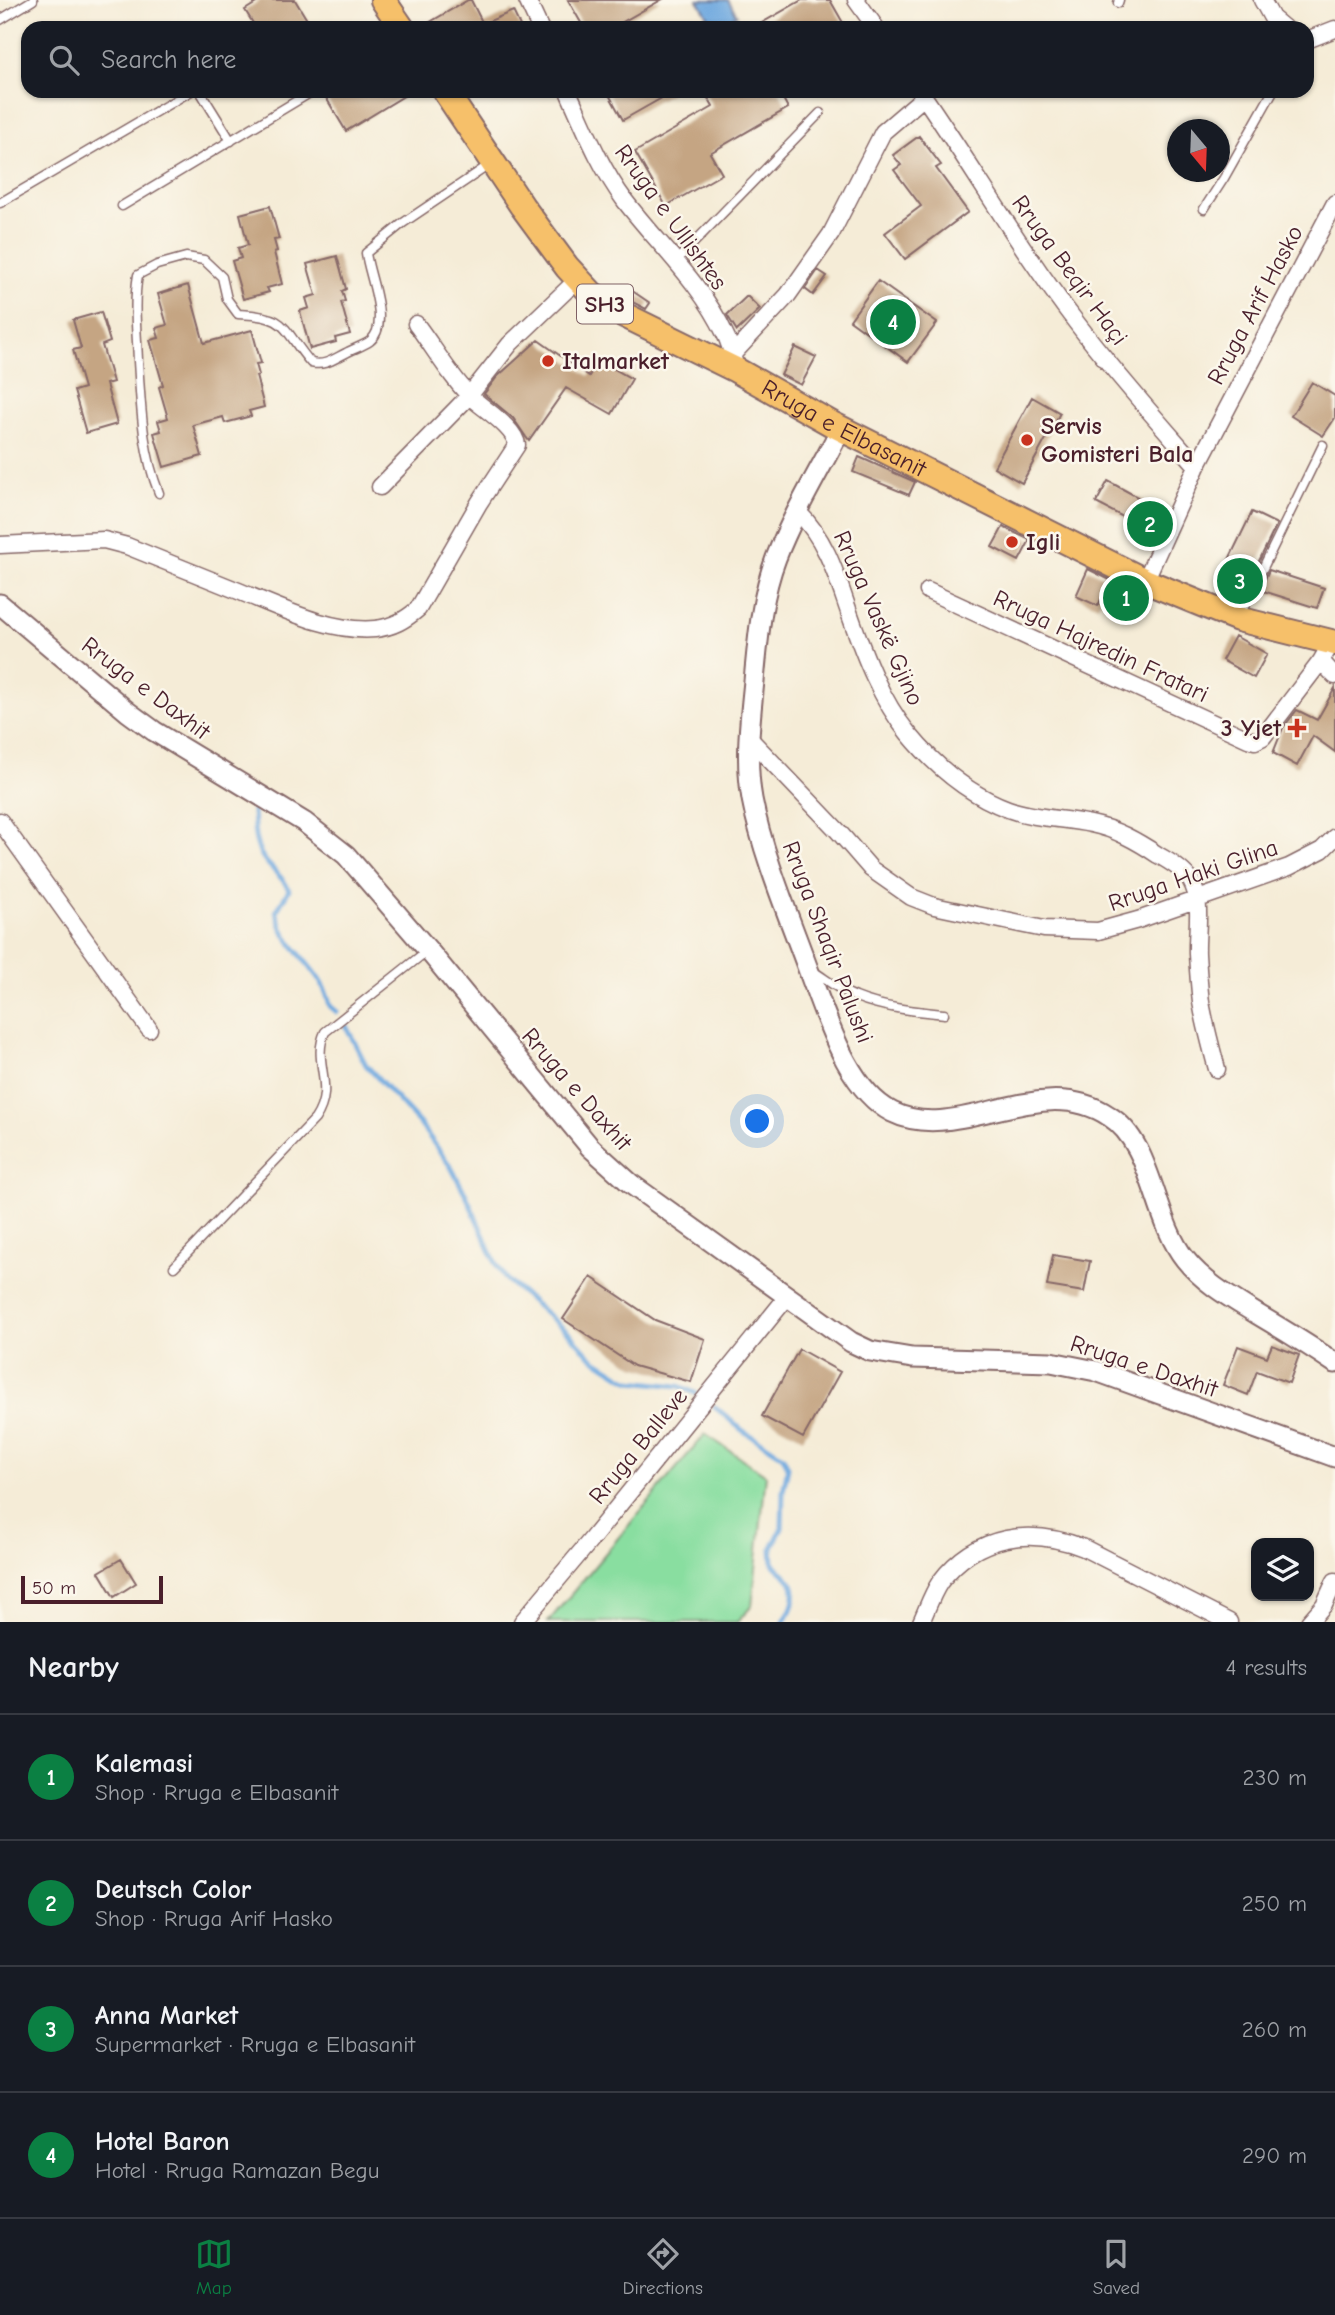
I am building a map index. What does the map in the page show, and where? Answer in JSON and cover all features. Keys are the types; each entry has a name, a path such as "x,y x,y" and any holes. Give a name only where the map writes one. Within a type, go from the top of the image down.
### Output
{"main road":[{"path":"383,0 397,21"},
{"name":"Rruga e Elbasanit","path":"450,98 578,280 616,311 734,363 841,429 1145,581 1238,619 1329,649"}],"street":[{"path":"527,0 537,21"},
{"path":"856,0 871,21"},
{"path":"1262,0 1264,7 1277,21"},
{"path":"1314,37 1335,29"},
{"name":"Rruga e Ullishtes","path":"571,98 597,156 611,179 691,280 726,334 734,363"},
{"path":"734,363 788,295 831,234 883,132 918,98"},
{"name":"Rruga Beqir Haçi","path":"925,98 1075,321 1126,385 1197,466"},
{"name":"Rruga Arif Hasko","path":"1145,581 1197,466 1335,203"},
{"path":"380,487 469,396 510,344 578,280"},
{"path":"0,545 104,540 127,546 307,618 356,629 391,626 405,620 418,609 479,503 517,445 509,429 469,396 416,324"},
{"name":"Rruga Shaqir Palushi","path":"841,429 776,557 767,587 759,635 748,765 753,801 769,858 830,1028 854,1074 882,1106 909,1119 949,1119 1065,1099 1091,1105 1101,1111 1128,1130 1170,1235 1182,1256 1198,1275 1335,1363"},
{"name":"Rruga Vaskë Gjino","path":"798,512 821,541 834,568 852,619 888,703 907,732 942,770 970,790 1009,809 1048,819 1092,824 1129,836 1182,872 1191,881 1197,900"},
{"name":"Rruga Hajredin Fratari","path":"928,591 1255,741 1263,737 1329,649"},
{"name":"Rruga e Daxhit","path":"0,604 154,731 304,822 326,839 368,879 590,1147 609,1166 851,1342 870,1351 912,1358 1041,1361 1073,1365 1335,1457"},
{"path":"1329,649 1335,676"},
{"name":"Rruga Haki Glina","path":"749,738 871,869 911,897 934,906 1044,929 1098,931 1197,900 1289,867 1322,850 1335,837"},
{"path":"0,821 149,1030"},
{"path":"1197,900 1197,954 1201,1002 1217,1069"},
{"name":"Rruga Balleve","path":"522,1622 599,1531 787,1297"},
{"path":"921,1622 938,1584 969,1555 1008,1538 1031,1536 1057,1539 1084,1548 1229,1622"},
{"path":"1309,1622 1324,1605 1335,1581"}],"lane":[{"path":"0,20 33,0"},
{"path":"0,203 179,98"},
{"path":"204,98 231,141"},
{"path":"122,206 302,98"},
{"path":"1204,209 1269,98"},
{"path":"676,261 820,113"},
{"path":"159,493 150,470 142,420 134,296 138,275 157,265 186,257 204,260 222,277 227,299 238,314 259,315 280,322 310,363 321,365 371,340 380,325 380,312 368,271 366,253 403,223 493,163"},
{"path":"1238,619 1323,445"},
{"path":"174,1267 321,1110 325,1088 320,1048 325,1032 334,1022 428,950"},
{"path":"808,967 857,998 908,1011 943,1014"}],"green space":[{"path":"705,1434 766,1475 752,1606 737,1622 548,1622"}],"water":[{"path":"698,0 728,0 737,15 727,21 711,21"}],"building":[{"path":"261,0 295,0 308,21 252,21 245,10"},
{"path":"471,0 482,21 432,21"},
{"path":"568,0 661,0 624,21 580,21"},
{"path":"802,0 830,0 842,21 765,21"},
{"path":"513,11 518,21 490,21"},
{"path":"326,98 400,98 346,131"},
{"path":"611,98 662,98 623,120"},
{"path":"708,98 783,98 788,108 710,153 722,174 666,206 635,152 713,107"},
{"path":"919,136 941,165 936,168 968,212 905,259 885,233 921,206 894,170 901,165 893,155"},
{"path":"270,206 279,239 274,240 277,251 274,252 282,284 267,288 269,292 243,299 232,261 241,258 238,248 248,245 240,214"},
{"path":"337,256 346,289 342,291 345,301 341,302 350,334 335,338 336,342 310,349 300,311 309,308 306,298 316,295 307,264"},
{"path":"818,270 827,276 813,295 805,289"},
{"path":"878,281 937,323 908,362 850,320"},
{"path":"188,285 204,343 252,330 261,363 256,364 259,375 256,376 264,407 249,411 251,416 225,423 223,417 193,425 202,456 164,467 154,433 161,431 158,421 168,418 159,387 163,385 150,340 159,338 156,328 167,325 158,294"},
{"path":"625,286 650,303 646,309 619,295"},
{"path":"747,296 760,309 737,331 727,315"},
{"path":"101,312 110,342 102,345 113,382 106,384 117,424 86,433 74,391 84,388 73,350 81,348 73,320"},
{"path":"538,340 589,376 598,360 632,379 612,414 566,388 529,441 513,418 484,394 497,377"},
{"path":"795,347 816,357 801,385 781,375"},
{"path":"1312,382 1335,396 1335,418 1323,436 1291,416"},
{"name":"Servis Gomisteri Bala","path":"1032,397 1060,413 1022,483 994,467"},
{"path":"859,457 915,482 909,495 853,472"},
{"path":"1108,481 1163,511 1152,532 1096,503"},
{"path":"1252,512 1277,524 1244,592 1219,580"},
{"name":"Igli","path":"1003,527 1030,540 1019,561 992,547"},
{"path":"1088,569 1110,580 1098,606 1076,596"},
{"path":"1269,570 1324,588 1317,608 1260,590"},
{"path":"1235,636 1267,654 1254,678 1222,660"},
{"path":"1335,688 1335,752 1313,736 1297,766 1273,753 1283,728 1297,710 1317,720"},
{"path":"1053,1255 1090,1261 1084,1292 1047,1286"},
{"path":"591,1277 655,1320 705,1339 691,1382 634,1366 563,1319"},
{"path":"1272,1345 1299,1355 1289,1383 1257,1371 1248,1395 1223,1385 1238,1346 1267,1357"},
{"path":"799,1349 840,1372 803,1438 762,1416"},
{"path":"121,1559 136,1583 114,1597 99,1572"}],"waterway":[{"path":"253,811 260,852 289,890 276,912 281,927 317,976 330,1006 337,1012"},
{"path":"346,1026 366,1065 420,1124 451,1167 496,1264 506,1279 572,1336 591,1357 624,1378 679,1386 695,1393"},
{"path":"715,1407 742,1430 783,1456 788,1467 783,1491 782,1528 772,1548 773,1564 790,1581 794,1593 790,1611 783,1622"}],"place":[{"name":"Hotel Baron","path":"893,322"},
{"name":"Italmarket","path":"548,361"},
{"name":"Servis Gomisteri Bala","path":"1027,440"},
{"name":"Deutsch Color","path":"1150,524"},
{"name":"Igli","path":"1012,542"},
{"name":"Anna Market","path":"1240,581"},
{"name":"Kalemasi","path":"1126,598"},
{"name":"3 Yjet","path":"1297,728"}]}
